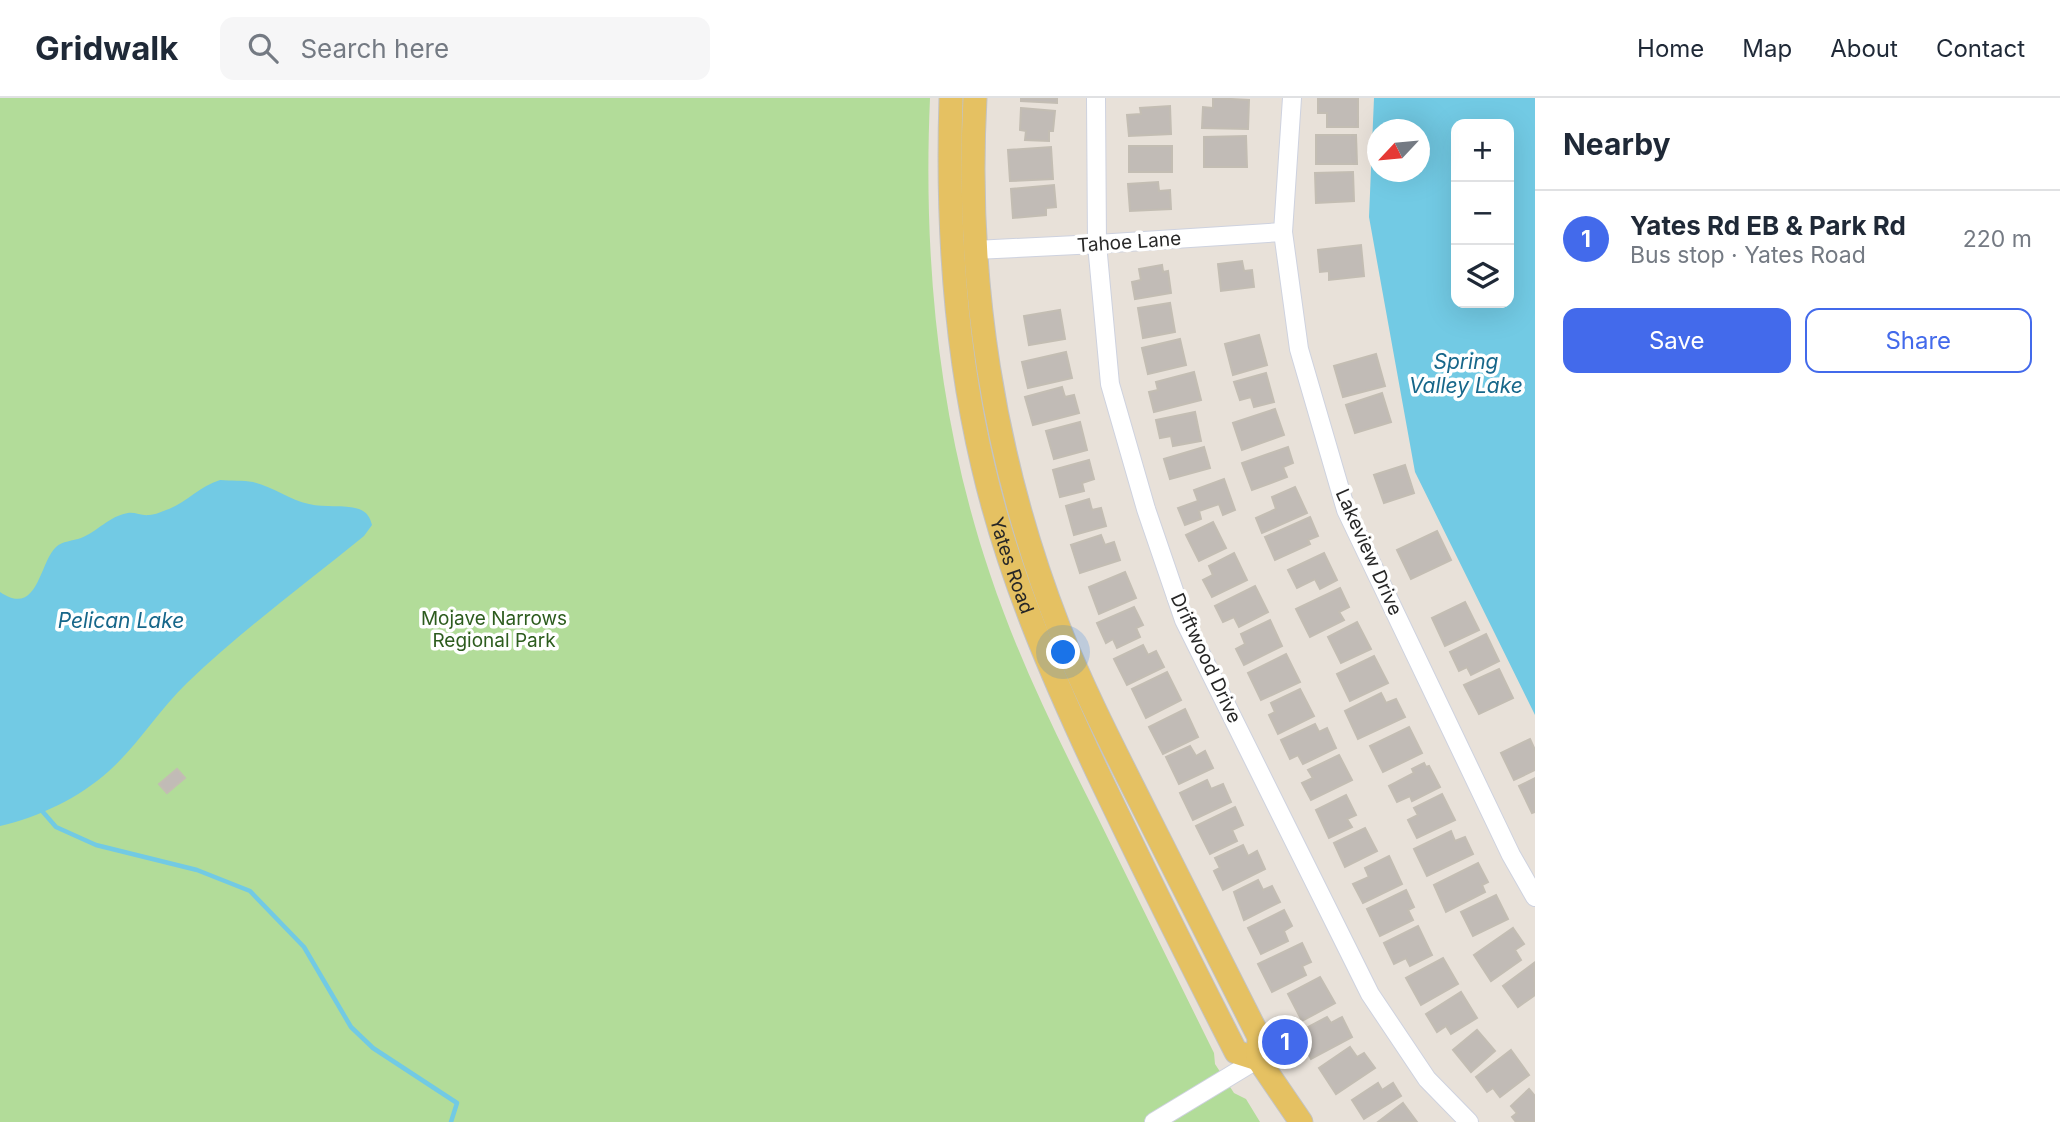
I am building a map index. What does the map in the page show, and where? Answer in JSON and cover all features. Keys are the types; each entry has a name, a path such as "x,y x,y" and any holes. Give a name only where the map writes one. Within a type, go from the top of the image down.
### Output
{"main road":[{"name":"Yates Road","path":"951,98 951,236 961,347 980,454 1009,557 1050,670 1150,882 1236,1052 1258,1059"},
{"name":"Yates Road","path":"975,98 972,151 975,250 984,342 996,412 1017,503 1045,592 1097,714 1259,1037 1258,1059 1301,1122"}],"street":[{"name":"Driftwood Drive","path":"1096,98 1097,244 1110,384 1146,509 1184,620 1370,994 1427,1079 1469,1122"},
{"name":"Lakeview Drive","path":"1292,98 1283,232 1299,349 1346,510 1511,855 1535,897"},
{"name":"Tahoe Lane","path":"975,250 1283,232"},
{"path":"1154,1122 1258,1059"}],"green space":[{"name":"Mojave Narrows Regional Park","path":"0,98 930,98 929,218 938,339 958,458 990,574 1039,697 1214,1053 1215,1064 1234,1093 1246,1099 1260,1122 0,1122"}],"water":[{"name":"Spring Valley Lake","path":"1374,98 1535,98 1535,715 1415,472 1369,217 1370,182 1430,182 1430,119 1373,119"},
{"name":"Pelican Lake","path":"220,480 253,482 309,504 359,509 368,515 372,525 364,536 208,663 177,693 120,761 97,781 58,805 0,826 0,592 13,598 22,598 30,593 58,545 81,538 121,515 151,515 169,509"}],"building":[{"path":"1021,98 1057,98 1057,103 1021,101"},
{"path":"1213,98 1249,100 1248,129 1202,128 1203,107 1213,108"},
{"path":"1318,98 1358,98 1358,127 1327,127 1327,113 1318,113"},
{"path":"1170,106 1171,134 1129,136 1127,115 1141,114 1140,108"},
{"path":"1021,108 1055,111 1049,141 1025,140 1026,131 1020,130"},
{"path":"1316,135 1356,135 1357,164 1316,164"},
{"path":"1246,136 1247,167 1204,167 1204,137"},
{"path":"1129,146 1172,146 1172,172 1129,172"},
{"path":"1051,147 1053,179 1010,181 1008,150"},
{"path":"1353,172 1354,201 1316,203 1315,173"},
{"path":"1158,182 1159,191 1170,190 1171,209 1130,211 1128,184"},
{"path":"1054,185 1056,207 1046,208 1046,215 1013,218 1011,189"},
{"path":"1361,245 1364,276 1329,280 1329,271 1320,272 1318,250"},
{"path":"1242,261 1244,271 1252,270 1254,287 1221,291 1218,264"},
{"path":"1162,265 1163,272 1168,271 1171,293 1135,299 1132,282 1141,280 1139,269"},
{"path":"1170,303 1175,332 1143,338 1138,308"},
{"path":"1060,310 1065,339 1029,345 1024,316"},
{"path":"1259,335 1267,365 1233,375 1225,344"},
{"path":"1180,339 1186,365 1148,374 1142,348"},
{"path":"1066,352 1072,378 1028,388 1022,362"},
{"path":"1376,354 1385,386 1343,397 1334,366"},
{"path":"1194,372 1201,400 1154,412 1149,392 1158,390 1156,382"},
{"path":"1266,373 1274,402 1254,407 1251,397 1240,400 1234,382"},
{"path":"1062,387 1065,397 1074,395 1079,413 1033,425 1025,397"},
{"path":"1382,393 1391,422 1355,433 1346,405"},
{"path":"1275,409 1284,435 1242,450 1233,423"},
{"path":"1195,412 1201,441 1173,446 1171,436 1160,438 1156,420"},
{"path":"1080,422 1087,450 1054,459 1046,431"},
{"path":"1204,447 1210,468 1170,479 1164,459"},
{"path":"1288,447 1293,463 1283,467 1287,477 1252,490 1242,463"},
{"path":"1089,460 1094,479 1082,483 1084,491 1060,497 1053,470"},
{"path":"1405,465 1414,493 1384,503 1374,475"},
{"path":"1224,479 1235,510 1223,515 1219,504 1199,511 1201,519 1185,525 1178,508 1198,501 1194,490"},
{"path":"1295,487 1307,513 1262,533 1256,518 1276,509 1272,497"},
{"path":"1089,499 1092,510 1101,508 1106,526 1074,535 1066,506"},
{"path":"1310,517 1318,536 1308,540 1310,544 1275,560 1265,537"},
{"path":"1213,522 1226,548 1199,561 1186,535"},
{"path":"1437,531 1451,560 1411,579 1397,550"},
{"path":"1101,535 1105,545 1114,542 1120,560 1080,573 1071,545"},
{"path":"1234,553 1247,580 1212,597 1203,580 1213,575 1209,566"},
{"path":"1324,553 1337,580 1320,589 1315,579 1297,588 1288,570"},
{"path":"1125,572 1136,598 1099,614 1089,587"},
{"path":"1255,586 1268,612 1239,627 1234,617 1223,622 1215,606"},
{"path":"1340,588 1349,607 1339,612 1344,620 1310,637 1296,609"},
{"path":"1465,602 1479,630 1445,646 1432,618"},
{"path":"1134,607 1143,625 1136,628 1140,637 1117,648 1113,639 1106,643 1097,623"},
{"path":"1270,620 1282,646 1244,665 1236,649 1245,644 1241,634"},
{"path":"1357,622 1371,649 1341,663 1328,637"},
{"path":"1486,634 1499,661 1471,675 1467,667 1459,671 1450,652"},
{"path":"1143,645 1148,655 1156,651 1164,667 1127,685 1114,659"},
{"path":"1286,654 1300,682 1261,700 1248,673"},
{"path":"1374,656 1388,683 1350,701 1337,674"},
{"path":"1499,669 1513,698 1479,714 1464,685"},
{"path":"1167,672 1181,700 1146,718 1132,689"},
{"path":"1300,689 1314,716 1278,734 1269,715 1275,712 1271,703"},
{"path":"1381,693 1386,703 1396,699 1405,717 1358,739 1345,711"},
{"path":"1185,709 1198,737 1163,754 1149,727"},
{"path":"1315,724 1319,732 1327,728 1336,748 1303,764 1298,755 1290,759 1281,740"},
{"path":"1409,727 1422,753 1383,772 1370,746"},
{"path":"1530,739 1535,750 1535,770 1514,780 1501,753"},
{"path":"1190,746 1196,756 1205,751 1213,768 1179,784 1166,757"},
{"path":"1339,755 1352,780 1311,800 1302,783 1313,778 1308,770"},
{"path":"1424,763 1426,767 1429,766 1440,787 1412,801 1410,796 1397,802 1389,786 1414,773 1412,769"},
{"path":"177,769 185,778 167,793 159,784"},
{"path":"1535,778 1535,812 1532,813 1519,786"},
{"path":"1207,780 1211,789 1223,784 1231,802 1193,820 1180,793"},
{"path":"1442,794 1455,820 1417,838 1408,820 1418,815 1414,808"},
{"path":"1346,795 1356,815 1347,819 1352,827 1329,838 1316,810"},
{"path":"1235,807 1243,825 1232,830 1237,841 1210,854 1196,826"},
{"path":"1365,828 1377,851 1345,867 1334,843"},
{"path":"1451,831 1455,841 1465,837 1473,854 1427,876 1414,849"},
{"path":"1243,845 1248,856 1257,851 1265,869 1223,890 1214,871 1220,868 1215,858"},
{"path":"1389,856 1402,884 1363,903 1353,884 1369,877 1365,868"},
{"path":"1478,863 1488,882 1482,885 1485,892 1446,912 1434,885"},
{"path":"1258,880 1263,890 1272,886 1280,902 1244,920 1234,892"},
{"path":"1406,890 1414,907 1408,910 1413,920 1380,936 1367,909"},
{"path":"1496,895 1508,919 1473,936 1461,912"},
{"path":"1284,910 1292,926 1284,931 1288,941 1261,954 1248,928"},
{"path":"1418,926 1432,955 1410,966 1406,958 1394,964 1384,943"},
{"path":"1513,928 1524,944 1515,950 1521,960 1491,981 1474,955"},
{"path":"1302,943 1311,962 1302,966 1306,975 1272,992 1258,964"},
{"path":"1443,958 1458,984 1421,1005 1406,978"},
{"path":"1534,963 1535,995 1518,1007 1503,986"},
{"path":"1320,977 1335,1003 1302,1021 1288,994"},
{"path":"1461,992 1477,1018 1451,1034 1446,1026 1437,1032 1426,1014"},
{"path":"1327,1017 1331,1023 1342,1017 1352,1037 1311,1059 1297,1033"},
{"path":"1477,1030 1495,1051 1471,1072 1453,1050"},
{"path":"1350,1047 1357,1057 1364,1053 1375,1068 1336,1094 1319,1068"},
{"path":"1511,1050 1529,1075 1500,1097 1493,1088 1487,1092 1476,1077"},
{"path":"1378,1083 1382,1090 1393,1083 1401,1096 1364,1119 1352,1100"},
{"path":"1529,1089 1535,1096 1535,1122 1516,1122 1512,1117 1517,1113 1511,1106"},
{"path":"1403,1103 1417,1122 1378,1122"}],"waterway":[{"path":"43,812 56,827 96,845 197,870 250,891 304,947 351,1027 373,1048 457,1103 451,1122"}],"place":[{"name":"Yates Rd EB & Park Rd","path":"1285,1042"}]}
